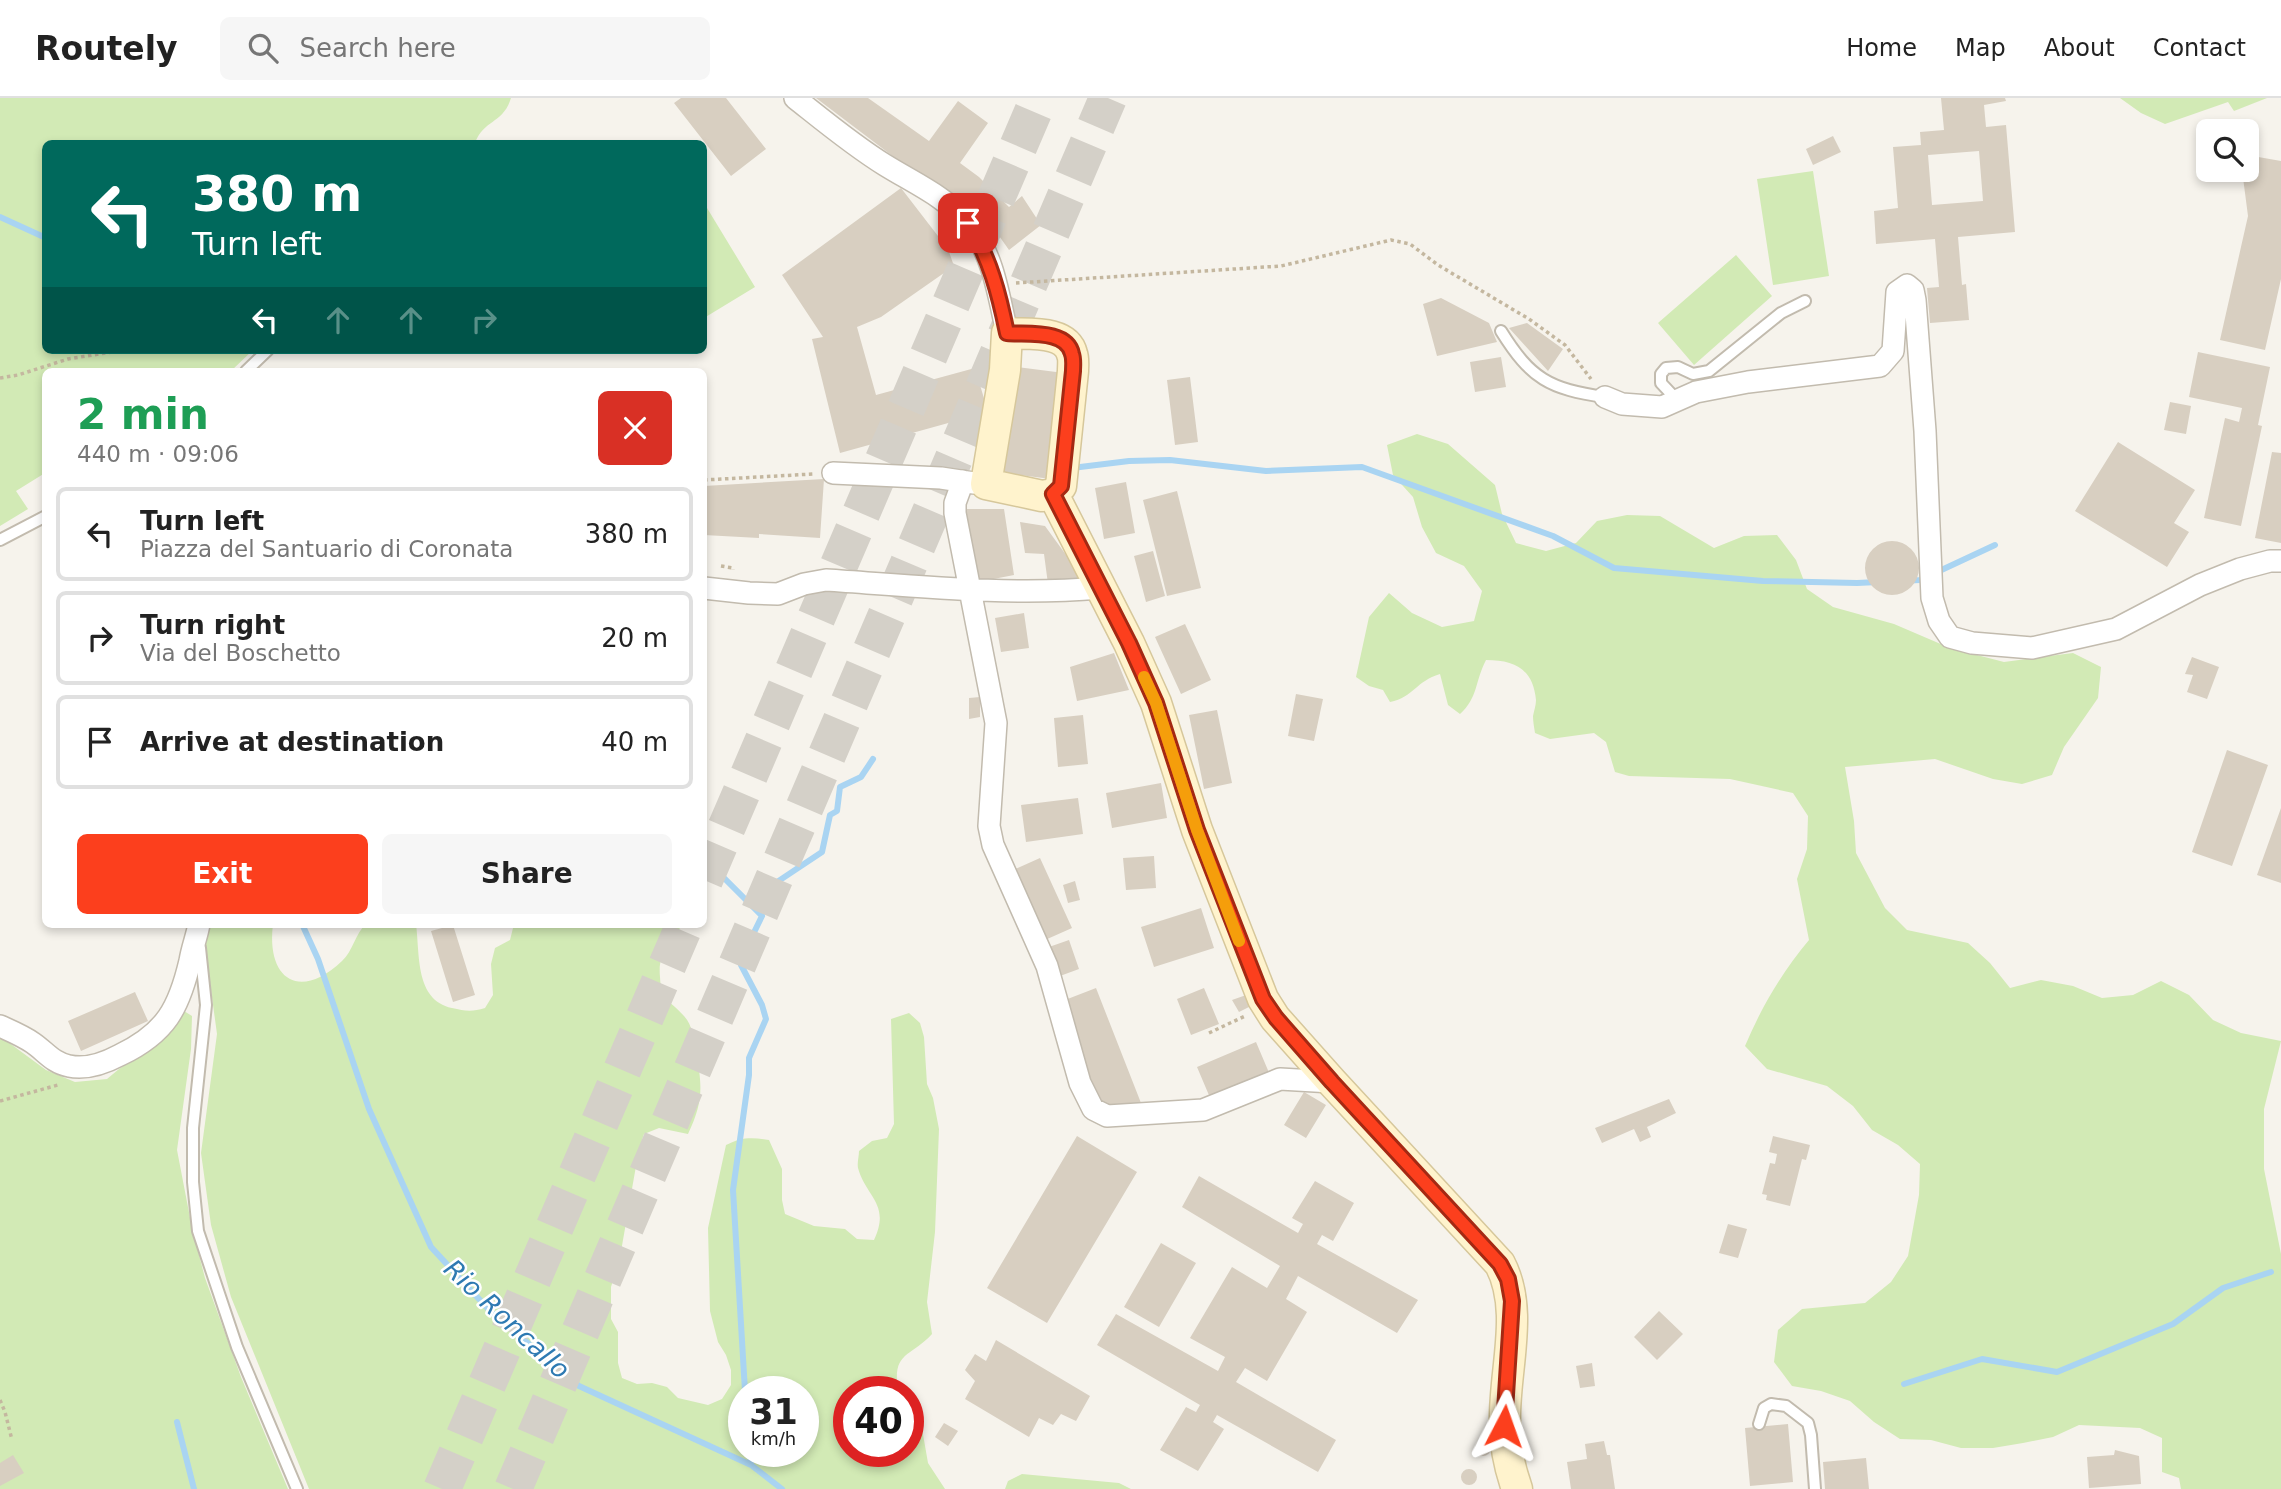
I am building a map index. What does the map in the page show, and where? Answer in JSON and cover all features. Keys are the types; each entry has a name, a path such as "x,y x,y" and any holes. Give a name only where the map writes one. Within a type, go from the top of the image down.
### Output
{"street":[{"path":"795,98 885,165 915,181 945,202 968,223 982,246 997,287 1007,333 1005,370 975,483 955,503 996,723 989,826 993,845 1047,967 1077,1076 1094,1109 1107,1116 1203,1110 1280,1079 1332,1082"},
{"path":"1605,397 1622,404 1662,407 1696,393 1748,383 1880,366 1894,351 1897,292 1907,285 1913,289 1915,300 1926,444 1932,598 1939,621 1950,637 1972,643 2032,648 2104,632 2116,629 2200,585 2240,569 2270,561 2281,561"},
{"path":"833,473 941,478 1042,496 1053,494 1061,486 1073,371 1072,354 1066,343 1056,337 1007,333"},
{"path":"1053,494 1129,643 1156,703 1200,838 1251,971 1268,1006 1332,1082 1500,1264 1508,1279 1512,1301 1504,1426 1517,1489"},
{"path":"707,588 778,594 804,584 826,580 971,590 1059,592 1100,588"},
{"path":"0,1026 35,1044 56,1062 72,1067 90,1067 109,1061 154,1035 174,1011 186,981 199,928"}],"lane":[{"path":"1677,400 1661,383 1661,374 1666,368 1678,367 1693,374 1709,371 1781,313 1805,301"},
{"path":"1501,331 1518,357 1551,385 1571,392 1605,397"},
{"path":"249,368 264,354"},
{"path":"0,540 42,518"},
{"path":"199,928 206,1005 193,1128 193,1182 198,1231 237,1347 297,1489"},
{"path":"1759,1424 1764,1408 1771,1404 1786,1406 1808,1423 1815,1489"}],"path":[{"path":"997,287 1281,266 1391,240 1410,244 1438,265 1495,298 1565,345 1605,397"},
{"path":"0,378 68,359 99,354"},
{"path":"707,480 833,473"},
{"path":"1209,1033 1268,1006"},
{"path":"0,1400 12,1440"}],"green space":[{"path":"0,98 511,98 503,113 483,130 476,140 42,140 42,354 249,354 234,368 42,368 42,475 16,491 28,509 0,526"},
{"path":"2120,98 2267,98 2234,111 2228,102 2165,124 2141,113"},
{"path":"1813,171 1829,276 1773,285 1757,179"},
{"path":"707,208 755,287 707,316"},
{"path":"1736,255 1772,296 1694,365 1658,323"},
{"path":"1417,434 1448,444 1495,485 1502,514 1516,543 1546,551 1576,543 1597,521 1627,515 1660,516 1714,548 1744,536 1777,535 1796,560 1807,589 1833,607 1894,624 1950,648 2004,662 2073,653 2101,667 2098,698 2064,747 2052,775 2022,784 1993,779 1935,759 1845,767 1856,853 1885,908 1907,930 1968,943 1990,963 2010,988 2041,980 2073,986 2102,998 2133,995 2161,981 2189,995 2213,1020 2241,1033 2281,1041 2264,1109 2264,1169 2281,1254 2281,1489 2181,1489 2179,1478 2162,1472 2162,1438 2140,1428 2079,1425 2053,1437 2023,1443 1993,1448 1961,1448 1931,1440 1900,1439 1874,1422 1850,1401 1821,1391 1792,1386 1774,1362 1778,1330 1802,1309 1865,1303 1891,1282 1908,1256 1919,1195 1920,1164 1898,1145 1872,1130 1853,1106 1827,1086 1767,1069 1745,1046 1773,991 1809,940 1797,879 1807,849 1808,816 1793,793 1730,779 1629,776 1615,772 1606,742 1594,733 1550,739 1535,733 1534,689 1527,674 1514,664 1486,660 1470,702 1460,714 1448,705 1440,674 1398,700 1390,702 1383,690 1369,686 1356,677 1369,617 1389,593 1412,613 1442,627 1474,621 1482,591 1464,566 1436,553 1422,527 1413,497 1393,475 1387,445"},
{"path":"206,928 273,928 275,959 281,971 300,982 313,980 327,973 342,961 363,928 416,928 419,962 425,986 431,996 452,1008 472,1011 485,1008 493,995 491,964 495,948 510,940 513,928 680,928 661,959 661,985 664,996 684,1016 691,1028 700,1074 699,1102 688,1134 659,1128 644,1134 639,1149 620,1257 611,1287 611,1319 618,1332 618,1363 622,1378 637,1384 652,1383 667,1387 678,1398 708,1405 722,1399 728,1390 728,1467 819,1467 819,1376 731,1376 710,1311 708,1228 726,1145 737,1140 757,1138 769,1140 782,1169 785,1214 814,1226 845,1229 857,1239 874,1240 879,1228 879,1209 858,1168 859,1151 872,1141 887,1138 894,1124 891,1019 909,1013 920,1023 924,1037 927,1084 933,1098 939,1129 935,1232 927,1302 932,1334 904,1356 897,1376 833,1376 833,1467 924,1467 924,1440 928,1463 945,1489 309,1489 231,1297 211,1225 201,1153 217,1034 204,939"},
{"path":"184,1011 192,1016 191,1049 177,1150 192,1228 205,1278 241,1377 288,1489 0,1489 0,1039 46,1070 75,1082 107,1079 152,1047"},
{"path":"1022,1474 1119,1483 1131,1489 1005,1489 1008,1481"}],"building":[{"path":"681,98 726,98 766,149 731,176 707,145 707,140 703,140 674,103"},
{"path":"816,98 868,98 929,141 958,101 988,123 960,163 979,177 1009,207 1022,196 1041,225 1009,250 990,223 963,200 911,170"},
{"path":"1941,98 2005,98 2006,101 1984,105 1986,127 2006,125 2015,232 1958,237 1962,285 1966,284 1969,320 1930,323 1927,288 1939,287 1935,239 1876,244 1874,211 1898,208 1893,147 1921,145 1920,132 1944,130","holes":["1979,151 1983,201 1932,205 1928,155"]},
{"path":"1833,136 1841,152 1813,165 1806,149"},
{"path":"2259,157 2281,161 2281,279 2265,350 2220,340 2248,216 2244,182 2259,182"},
{"path":"901,188 948,249 954,266 881,317 857,327 876,395 975,368 988,412 840,453 812,339 823,337 782,275"},
{"path":"1441,298 1489,323 1497,342 1437,356 1423,304"},
{"path":"1527,323 1563,349 1548,371 1509,328"},
{"path":"2198,352 2270,367 2258,425 2262,426 2241,526 2204,518 2225,418 2239,422 2242,408 2189,397"},
{"path":"1501,357 1506,387 1475,392 1470,362"},
{"path":"1017,367 1064,373 1051,479 1004,473"},
{"path":"1190,377 1198,442 1175,445 1167,380"},
{"path":"2170,402 2191,406 2186,434 2164,430"},
{"path":"2118,442 2195,490 2174,523 2189,532 2167,567 2075,511"},
{"path":"2272,452 2281,453 2281,543 2255,538"},
{"path":"824,479 820,538 759,534 759,538 707,535 707,486"},
{"path":"1126,482 1135,533 1104,539 1095,488"},
{"path":"1177,491 1201,588 1167,596 1143,500"},
{"path":"965,509 1004,509 1014,575 978,582"},
{"path":"1020,522 1045,526 1085,581 1048,584 1044,554 1025,553"},
{"path":"1892,541 1911,549 1919,568 1911,587 1892,595 1873,587 1865,568 1873,549"},
{"path":"1153,551 1165,596 1146,602 1134,556"},
{"path":"1024,613 1029,648 1001,652 995,618"},
{"path":"1185,624 1211,680 1181,694 1155,637"},
{"path":"1114,653 1129,690 1077,701 1070,667"},
{"path":"2192,657 2219,667 2207,699 2187,692 2193,675 2185,674"},
{"path":"1296,694 1323,699 1314,741 1288,736"},
{"path":"980,697 980,717 969,719 969,698"},
{"path":"1217,710 1232,783 1204,789 1189,715"},
{"path":"1083,715 1088,764 1058,767 1054,718"},
{"path":"2227,750 2268,765 2232,866 2192,852"},
{"path":"1161,783 1167,818 1112,828 1106,793"},
{"path":"1078,798 1083,834 1026,842 1021,805"},
{"path":"2281,808 2281,883 2257,875"},
{"path":"1154,856 1156,888 1126,890 1123,858"},
{"path":"1040,858 1072,928 1045,940 1013,870"},
{"path":"1075,881 1080,900 1068,903 1063,885"},
{"path":"1201,908 1214,948 1154,967 1141,927"},
{"path":"454,928 475,995 453,1002 431,931"},
{"path":"1069,940 1079,969 1060,976 1049,947"},
{"path":"1096,988 1141,1103 1109,1114 1099,1108 1077,1047 1065,1000"},
{"path":"1204,988 1219,1024 1191,1035 1177,999"},
{"path":"135,992 148,1021 81,1051 68,1021"},
{"path":"1249,994 1255,1004 1239,1012 1232,1000"},
{"path":"1256,1042 1270,1075 1211,1100 1197,1067"},
{"path":"1304,1092 1326,1105 1306,1138 1284,1125"},
{"path":"1669,1099 1676,1113 1647,1127 1651,1137 1640,1142 1634,1129 1602,1143 1595,1128"},
{"path":"1077,1136 1137,1172 1047,1323 987,1288"},
{"path":"1773,1136 1810,1145 1806,1160 1802,1159 1790,1206 1766,1200 1767,1195 1762,1194 1770,1163 1775,1164 1777,1154 1769,1152"},
{"path":"1199,1176 1298,1233 1303,1224 1292,1218 1315,1181 1354,1203 1333,1241 1322,1235 1317,1244 1418,1300 1397,1333 1298,1276 1286,1299 1307,1312 1267,1381 1245,1368 1236,1382 1336,1440 1318,1472 1217,1415 1213,1422 1224,1429 1198,1471 1160,1450 1186,1407 1196,1412 1200,1405 1097,1345 1116,1314 1218,1371 1225,1357 1190,1338 1232,1267 1267,1288 1280,1266 1182,1207"},
{"path":"1728,1224 1747,1229 1738,1258 1719,1253"},
{"path":"1161,1243 1196,1263 1159,1327 1124,1307"},
{"path":"1659,1311 1683,1334 1657,1360 1634,1337"},
{"path":"996,1340 1090,1396 1076,1421 1061,1414 1053,1425 1039,1418 1029,1437 965,1399 975,1381 965,1370 975,1354 986,1361"},
{"path":"1592,1363 1595,1386 1580,1388 1576,1366"},
{"path":"944,1423 958,1431 948,1446 935,1437"},
{"path":"1788,1424 1793,1482 1750,1486 1745,1428"},
{"path":"1480,1440 1486,1440 1491,1448 1489,1454 1480,1456 1475,1451 1475,1445"},
{"path":"1604,1441 1607,1455 1610,1455 1615,1489 1571,1489 1567,1462 1587,1459 1585,1444"},
{"path":"2115,1450 2139,1456 2141,1484 2089,1488 2087,1457 2114,1455"},
{"path":"13,1455 24,1473 0,1486 0,1463"},
{"path":"1866,1458 1869,1489 1825,1489 1823,1462"},
{"path":"1466,1469 1472,1469 1477,1477 1475,1483 1466,1485 1461,1480 1461,1474"}],"waterway":[{"path":"0,217 42,236"},
{"path":"1072,468 1129,461 1170,460 1266,471 1362,467 1553,536 1614,568 1763,581 1857,583 1920,580 1995,545"},
{"path":"744,1376 733,1190 749,1058 766,1019 762,1005 741,965 743,955 762,916 759,894 822,852 830,815 837,811 840,787 861,777 873,759"},
{"path":"707,861 762,916"},
{"name":"Rio Roncallo","path":"304,928 318,959 369,1109 431,1247 491,1312 579,1386 751,1465 782,1489"},
{"path":"1904,1384 1982,1359 2057,1372 2173,1324 2223,1288 2271,1272"},
{"path":"177,1422 194,1489"}],"tunnel":[{"path":"707,873 1039,98"},
{"path":"513,1489 1108,98"},
{"path":"442,1489 683,928"}],"slow traffic":[{"path":"1144,677 1156,703 1197,830 1239,941"}],"route":[{"path":"968,223 982,246 997,287 1007,333 1056,337 1066,343 1072,354 1073,371 1061,486 1053,494 1129,643 1156,703 1197,830 1263,999 1276,1018 1332,1082 1500,1264 1508,1279 1512,1301 1504,1426"}]}
